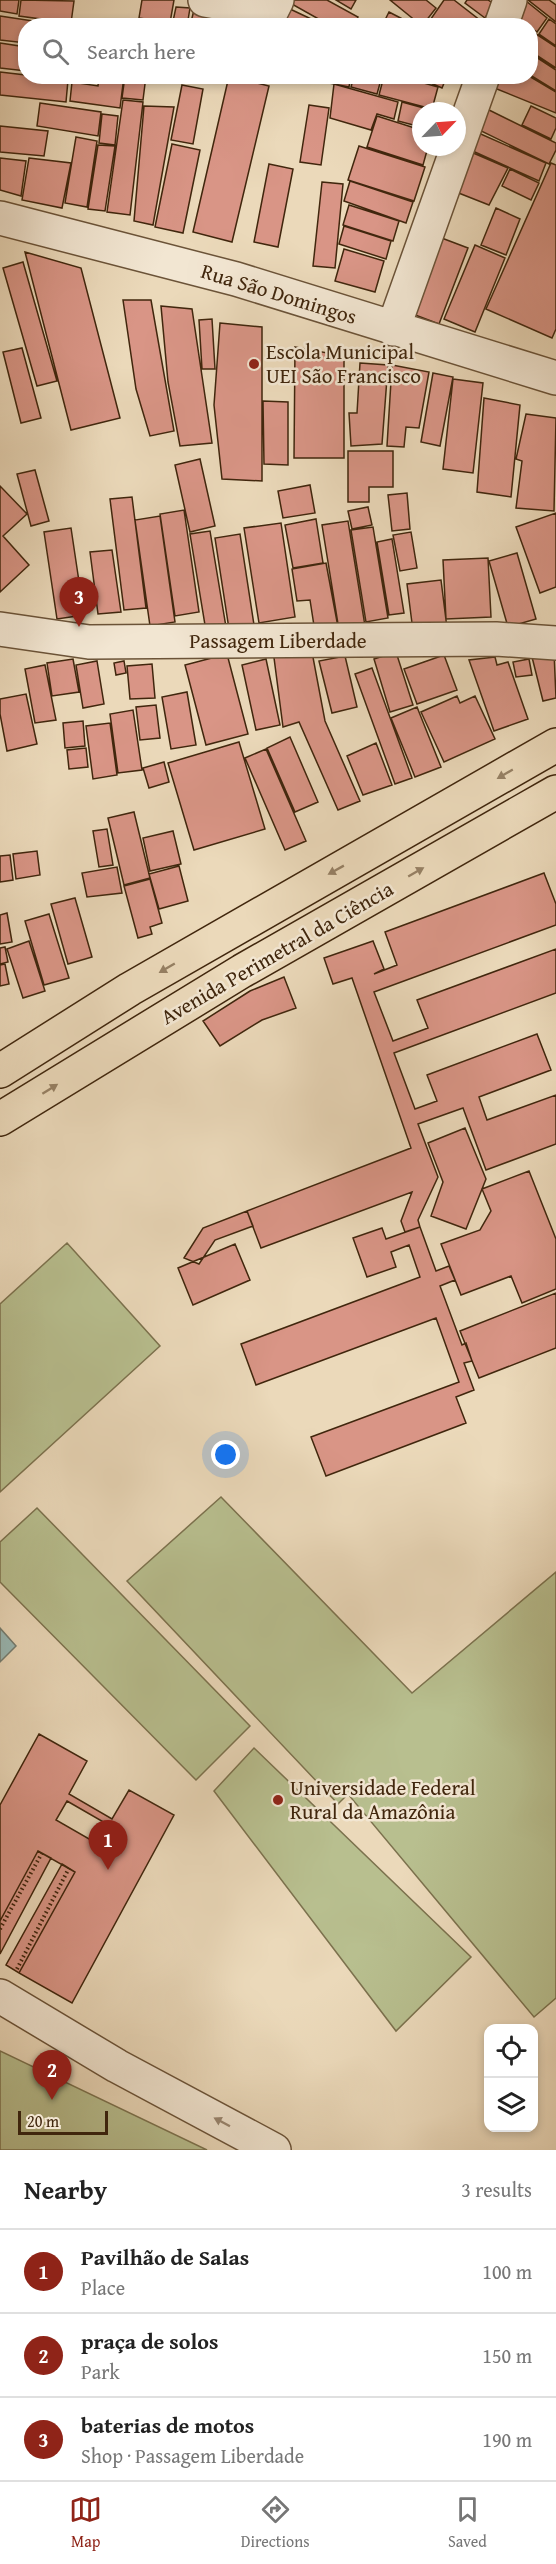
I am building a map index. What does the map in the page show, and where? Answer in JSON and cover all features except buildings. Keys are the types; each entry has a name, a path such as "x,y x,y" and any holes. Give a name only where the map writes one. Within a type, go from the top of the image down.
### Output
{"main road":[{"name":"Avenida Perimetral da Ciência","path":"0,1071 130,989 556,745"},
{"name":"Avenida Perimetral da Ciência","path":"0,1119 242,971 556,792"}],"street":[{"path":"204,0 271,12 277,0"},
{"path":"504,18 510,0"},
{"path":"393,329 480,84"},
{"name":"Rua São Domingos","path":"0,218 236,279 556,378"},
{"name":"Passagem Liberdade","path":"0,628 89,642 496,639 556,643"},
{"path":"2,1996 117,2066 274,2150"}],"path":[{"path":"0,1929 42,1853"},
{"path":"2,1996 69,1868"}],"green space":[{"path":"67,1243 160,1346 0,1492 0,1304"},
{"path":"221,1497 412,1693 556,1572 556,1998 534,2017 348,1794 338,1804 127,1581"},
{"path":"37,1508 250,1726 196,1780 0,1582 0,1542"},
{"path":"254,1748 471,1957 396,2031 214,1791"},
{"path":"0,2051 207,2150 0,2150"}],"water":[{"path":"0,1628 16,1646 0,1662"}],"place":[{"name":"Escola Municipal UEI São Francisco","path":"254,364"},
{"name":"baterias de motos","path":"79,627"},
{"name":"Universidade Federal Rural da Amazônia","path":"278,1800"},
{"name":"Pavilhão de Salas","path":"108,1870"},
{"name":"praça de solos","path":"52,2100"}]}
